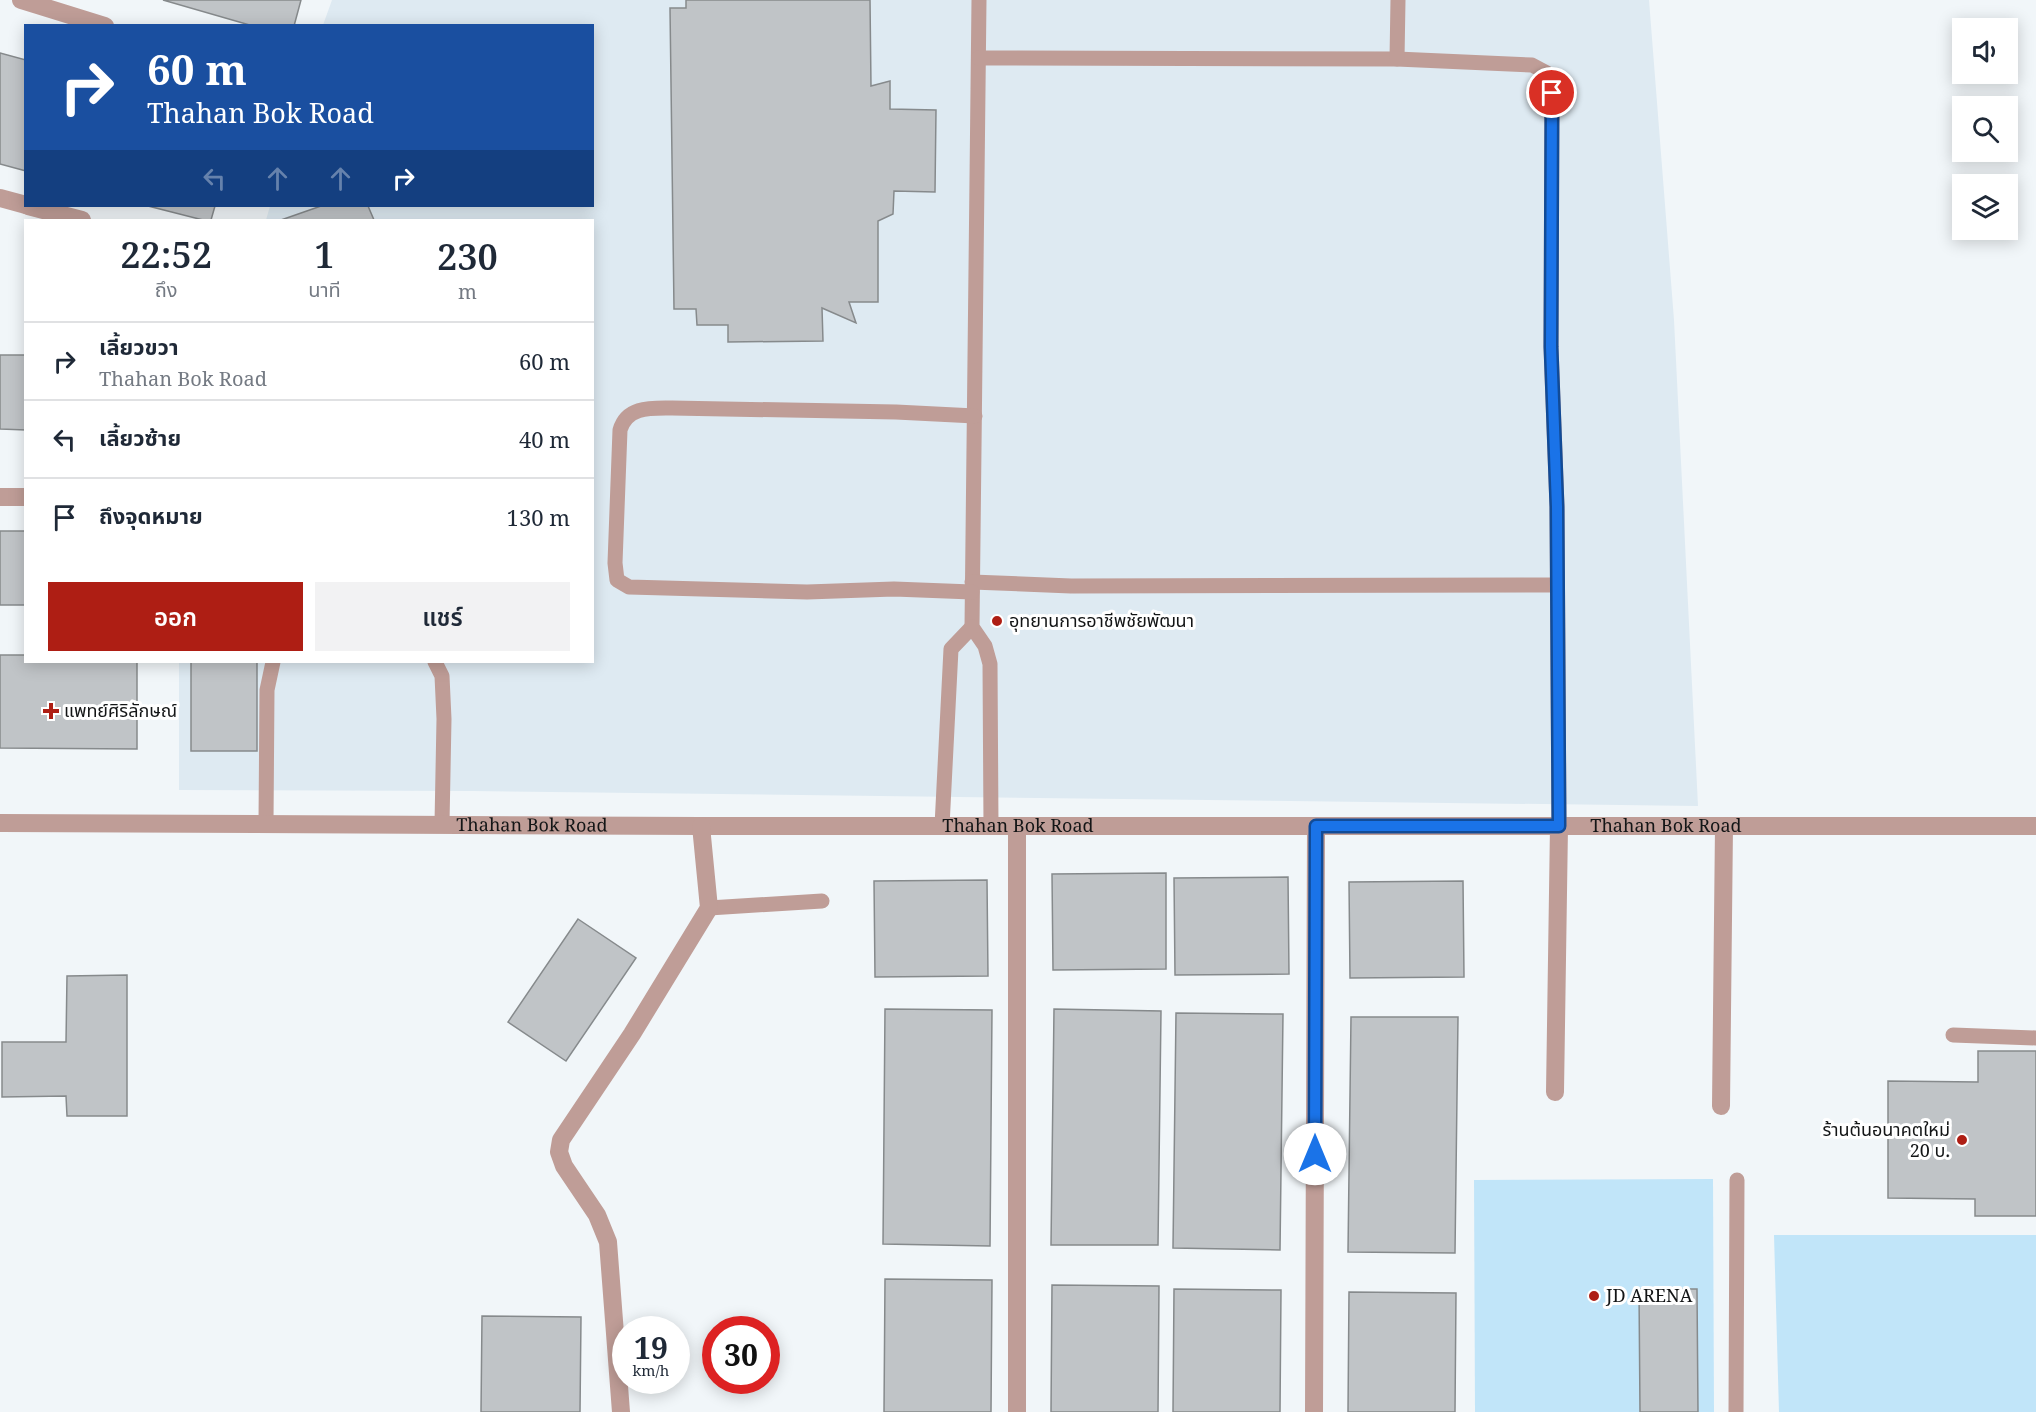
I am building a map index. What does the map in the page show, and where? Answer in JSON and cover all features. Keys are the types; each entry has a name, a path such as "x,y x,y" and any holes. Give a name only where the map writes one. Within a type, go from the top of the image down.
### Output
{"street":[{"path":"21,0 99,24"},
{"path":"0,198 24,204"},
{"path":"34,207 78,219"},
{"path":"0,497 24,497"},
{"name":"Thahan Bok Road","path":"0,823 701,826 2036,826"},
{"path":"621,1412 608,1242 597,1215 564,1166 559,1152 561,1140 632,1034 709,908 701,826"},
{"path":"1017,826 1017,1412"},
{"path":"1314,1412 1316,826"},
{"path":"1555,1092 1559,826"},
{"path":"1721,1106 1724,826"}],"lane":[{"path":"979,0 972,627 985,646 990,664 991,826"},
{"path":"1397,59 1398,0"},
{"path":"979,58 1397,59 1532,64 1547,73 1552,93 1551,347 1557,585 1559,826"},
{"path":"975,416 896,412 672,408 648,408 632,413 622,422 620,430 615,563 617,580 629,587 807,591 1071,586 1557,585"},
{"path":"942,826 951,649 972,627"},
{"path":"266,823 267,690 273,663"},
{"path":"436,663 442,676 444,708 442,824"},
{"path":"709,908 822,901"},
{"path":"1953,1035 2036,1038"},
{"path":"1736,1412 1737,1180"}],"shaded area":[{"name":"อุทยานการอาชีพชัยพัฒนา","path":"332,0 1649,0 1674,320 1698,806 473,791 179,790 179,663 594,663 594,219 266,219 270,207 594,207 594,24 323,24"},
{"name":"JD ARENA","path":"1713,1179 1714,1412 1475,1412 1474,1180"},
{"path":"1774,1235 2036,1235 2036,1412 1779,1412"}],"building":[{"path":"163,0 301,0 295,24 246,24"},
{"path":"686,0 870,0 871,86 890,81 890,109 936,110 935,192 894,191 893,214 878,221 878,302 849,302 856,323 822,308 823,341 728,342 728,325 697,325 696,309 674,309 670,8 686,8"},
{"path":"0,53 24,59 24,170 0,164"},
{"path":"152,207 215,207 211,219 199,219"},
{"path":"318,207 368,207 374,219 284,219"},
{"path":"0,355 24,355 24,430 0,429"},
{"path":"0,531 24,531 24,605 0,605"},
{"path":"0,655 24,655 24,663 137,663 137,749 0,748"},
{"path":"191,663 257,663 257,751 191,751"},
{"path":"1166,873 1166,969 1053,970 1052,874"},
{"path":"1288,877 1289,974 1175,975 1174,878"},
{"path":"987,880 988,976 875,977 874,881"},
{"path":"1463,881 1464,977 1350,978 1349,882"},
{"path":"578,919 636,958 566,1061 508,1022"},
{"path":"127,975 127,1116 67,1116 66,1096 2,1097 2,1042 66,1042 67,976"},
{"path":"885,1009 992,1010 990,1246 883,1244"},
{"path":"1054,1009 1161,1011 1158,1245 1051,1245"},
{"path":"1176,1013 1283,1014 1280,1250 1173,1248"},
{"path":"1351,1017 1458,1017 1455,1253 1348,1252"},
{"name":"ร้านต้นอนาคตใหม่ 20 บ.","path":"1978,1051 2036,1051 2036,1216 1975,1216 1975,1199 1888,1198 1888,1081 1978,1082"},
{"path":"885,1279 992,1280 991,1412 884,1412"},
{"path":"1052,1285 1159,1286 1158,1412 1051,1412"},
{"path":"1174,1289 1281,1290 1280,1412 1173,1412"},
{"path":"1639,1289 1697,1289 1698,1412 1640,1412"},
{"path":"1349,1292 1456,1293 1455,1412 1348,1412"},
{"path":"482,1316 581,1317 580,1412 481,1412"}],"place":[{"name":"อุทยานการอาชีพชัยพัฒนา","path":"997,621"},
{"name":"แพทย์ศิริลักษณ์","path":"51,711"},
{"name":"ร้านต้นอนาคตใหม่ 20 บ.","path":"1962,1140"},
{"name":"JD ARENA","path":"1594,1296"}],"route":[{"path":"1315,1154 1316,826 1559,826 1557,507 1551,347 1552,93"}]}
